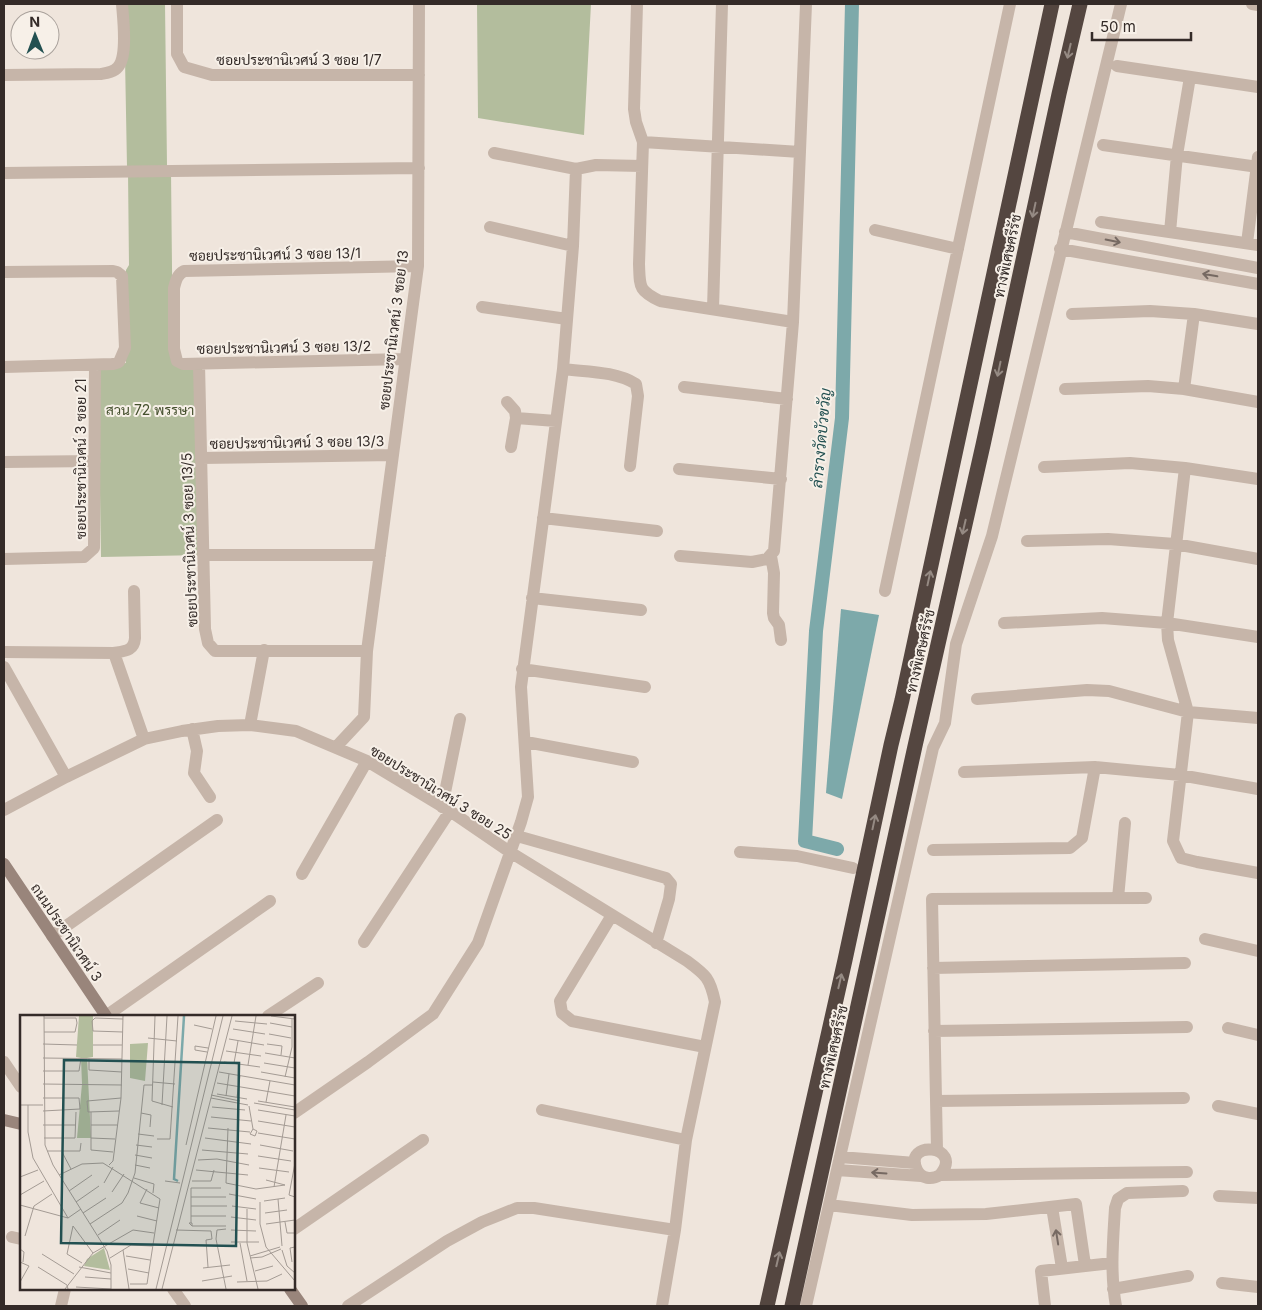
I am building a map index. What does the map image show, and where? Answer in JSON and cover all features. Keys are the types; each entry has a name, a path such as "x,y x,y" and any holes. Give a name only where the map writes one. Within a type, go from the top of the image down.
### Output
{"highway":[{"name":"ทางพิเศษศรีรัช","path":"767,1306 902,700 1052,4"},
{"name":"ทางพิเศษศรีรัช","path":"792,1306 1080,4"}],"street":[{"path":"4,75 101,74 114,71 120,65 124,52 122,4"},
{"name":"ซอยประชานิเวศน์ 3 ซอย 1/7","path":"177,4 177,54 184,67 193,71 212,75 420,75"},
{"name":"ซอยประชานิเวศน์ 3 ซอย 13","path":"336,747 364,717 367,651 418,266 419,4"},
{"path":"637,4 634,109 643,142 639,264 640,282 645,294 660,301 793,322"},
{"path":"713,309 722,4"},
{"path":"680,556 752,562 767,559 774,551 793,322 806,4"},
{"path":"885,591 1010,4"},
{"path":"806,1306 933,748 945,723 956,644 992,536 1060,249 1121,4"},
{"path":"1252,4 1258,5"},
{"path":"1117,66 1258,87"},
{"path":"1170,232 1177,155 1190,77"},
{"path":"643,142 800,152"},
{"path":"1101,222 1253,244 1258,163 1177,155 1103,144"},
{"path":"494,153 576,169 596,165 642,166"},
{"path":"4,173 419,168"},
{"path":"295,1112 433,1014 478,943 517,836 528,797 526,742 521,700 522,669 563,369 574,246 576,169"},
{"path":"490,226 574,246"},
{"path":"874,230 958,249"},
{"path":"1065,232 1258,268"},
{"path":"1060,249 1258,284"},
{"name":"ซอยประชานิเวศน์ 3 ซอย 13/1","path":"174,319 174,288 176,279 184,271 418,266"},
{"path":"4,272 117,272 122,276 125,348 119,362 112,364 4,366"},
{"path":"482,307 567,319"},
{"path":"1072,314 1150,311 1194,314 1258,324"},
{"path":"1184,389 1194,314"},
{"name":"ซอยประชานิเวศน์ 3 ซอย 13/2","path":"174,319 174,349 177,361 183,364 406,359"},
{"name":"ซอยประชานิเวศน์ 3 ซอย 13/5","path":"199,364 205,629 208,644 215,651 367,651"},
{"name":"ซอยประชานิเวศน์ 3 ซอย 21","path":"4,559 84,557 91,553 94,548 96,365"},
{"path":"563,369 616,375 636,384 638,396 630,466"},
{"path":"1065,389 1148,386 1184,389 1258,402"},
{"path":"684,387 787,399"},
{"path":"507,402 515,411 516,418 511,447"},
{"path":"516,418 556,421"},
{"name":"ซอยประชานิเวศน์ 3 ซอย 13/3","path":"201,458 394,455"},
{"path":"4,462 95,460"},
{"path":"1044,467 1130,463 1184,468 1258,479"},
{"path":"1184,468 1167,623 1168,640 1188,712 1173,841 1181,858 1258,873"},
{"path":"679,469 781,479"},
{"path":"543,518 658,531"},
{"path":"1027,541 1108,539 1175,544 1258,559"},
{"path":"203,555 380,555"},
{"path":"771,556 774,573 773,613 779,625 781,640"},
{"path":"4,652 114,653 126,651 134,645 134,591"},
{"path":"532,598 641,610"},
{"path":"1004,624 1094,618 1167,623 1258,637"},
{"path":"250,725 264,650"},
{"path":"114,653 144,740"},
{"path":"4,667 66,777"},
{"path":"522,669 645,687"},
{"path":"977,699 1109,690 1188,712 1258,718"},
{"path":"364,942 446,809 460,719"},
{"name":"ซอยประชานิเวศน์ 3 ซอย 25","path":"4,810 66,777 144,740 192,729 218,726 250,725 296,731 367,761 446,809 510,852 702,973 712,985 715,1002 705,1047"},
{"path":"192,729 197,751 194,773 210,797"},
{"path":"526,742 633,762"},
{"path":"302,874 367,761"},
{"path":"933,850 1070,848 1082,838 1095,767"},
{"path":"964,772 1095,767 1180,775 1258,789"},
{"path":"52,936 217,820"},
{"path":"1118,898 1125,823"},
{"path":"517,836 666,878 671,884 670,893 656,943"},
{"path":"740,852 797,856 853,868"},
{"name":"ถนนประชานิเวศน์ 3","path":"4,864 105,1015"},
{"path":"937,1150 932,899 1146,898"},
{"path":"107,1015 270,901"},
{"path":"612,915 560,1001 562,1013 572,1021 705,1047 686,1140 675,1230 662,1306"},
{"path":"1205,939 1258,951"},
{"path":"933,968 1186,963"},
{"path":"270,1015 318,983"},
{"path":"934,1031 1187,1027"},
{"path":"1228,1028 1258,1035"},
{"path":"4,1062 20,1086"},
{"path":"936,1101 1184,1098"},
{"path":"1218,1106 1258,1114"},
{"path":"542,1110 686,1140"},
{"path":"4,1120 20,1124"},
{"path":"295,1228 423,1140"},
{"path":"921,1176 915,1163 918,1154 922,1150 932,1148 941,1153 945,1161 945,1166 940,1175"},
{"path":"840,1157 915,1163"},
{"path":"837,1170 931,1178 940,1175 1187,1172"},
{"path":"1116,1306 1112,1263 1115,1208 1118,1200 1127,1193 1183,1191"},
{"path":"1219,1196 1258,1198"},
{"path":"829,1205 912,1215 986,1214 1076,1204 1085,1265"},
{"path":"1052,1207 1062,1268"},
{"path":"348,1306 447,1241 482,1222 517,1208 534,1208 675,1230"},
{"path":"1045,1306 1041,1271 1112,1263"},
{"path":"1113,1289 1188,1276"},
{"path":"1222,1283 1258,1287"},
{"path":"61,1306 65,1290"},
{"path":"174,1290 185,1306"},
{"path":"291,1290 302,1306"}],"green space":[{"path":"124,4 165,4 167,166 127,167"},
{"path":"477,4 591,4 584,135 478,118"},
{"name":"สวน 72 พรรษา","path":"171,171 173,363 202,362 203,555 101,557 98,365 126,363 126,270 129,265 128,172"}],"water":[{"path":"841,609 879,615 842,799 826,793"}],"waterway":[{"name":"ลำรางวัดบัวขวัญ","path":"837,849 805,841 816,631 842,418 852,4"}]}
